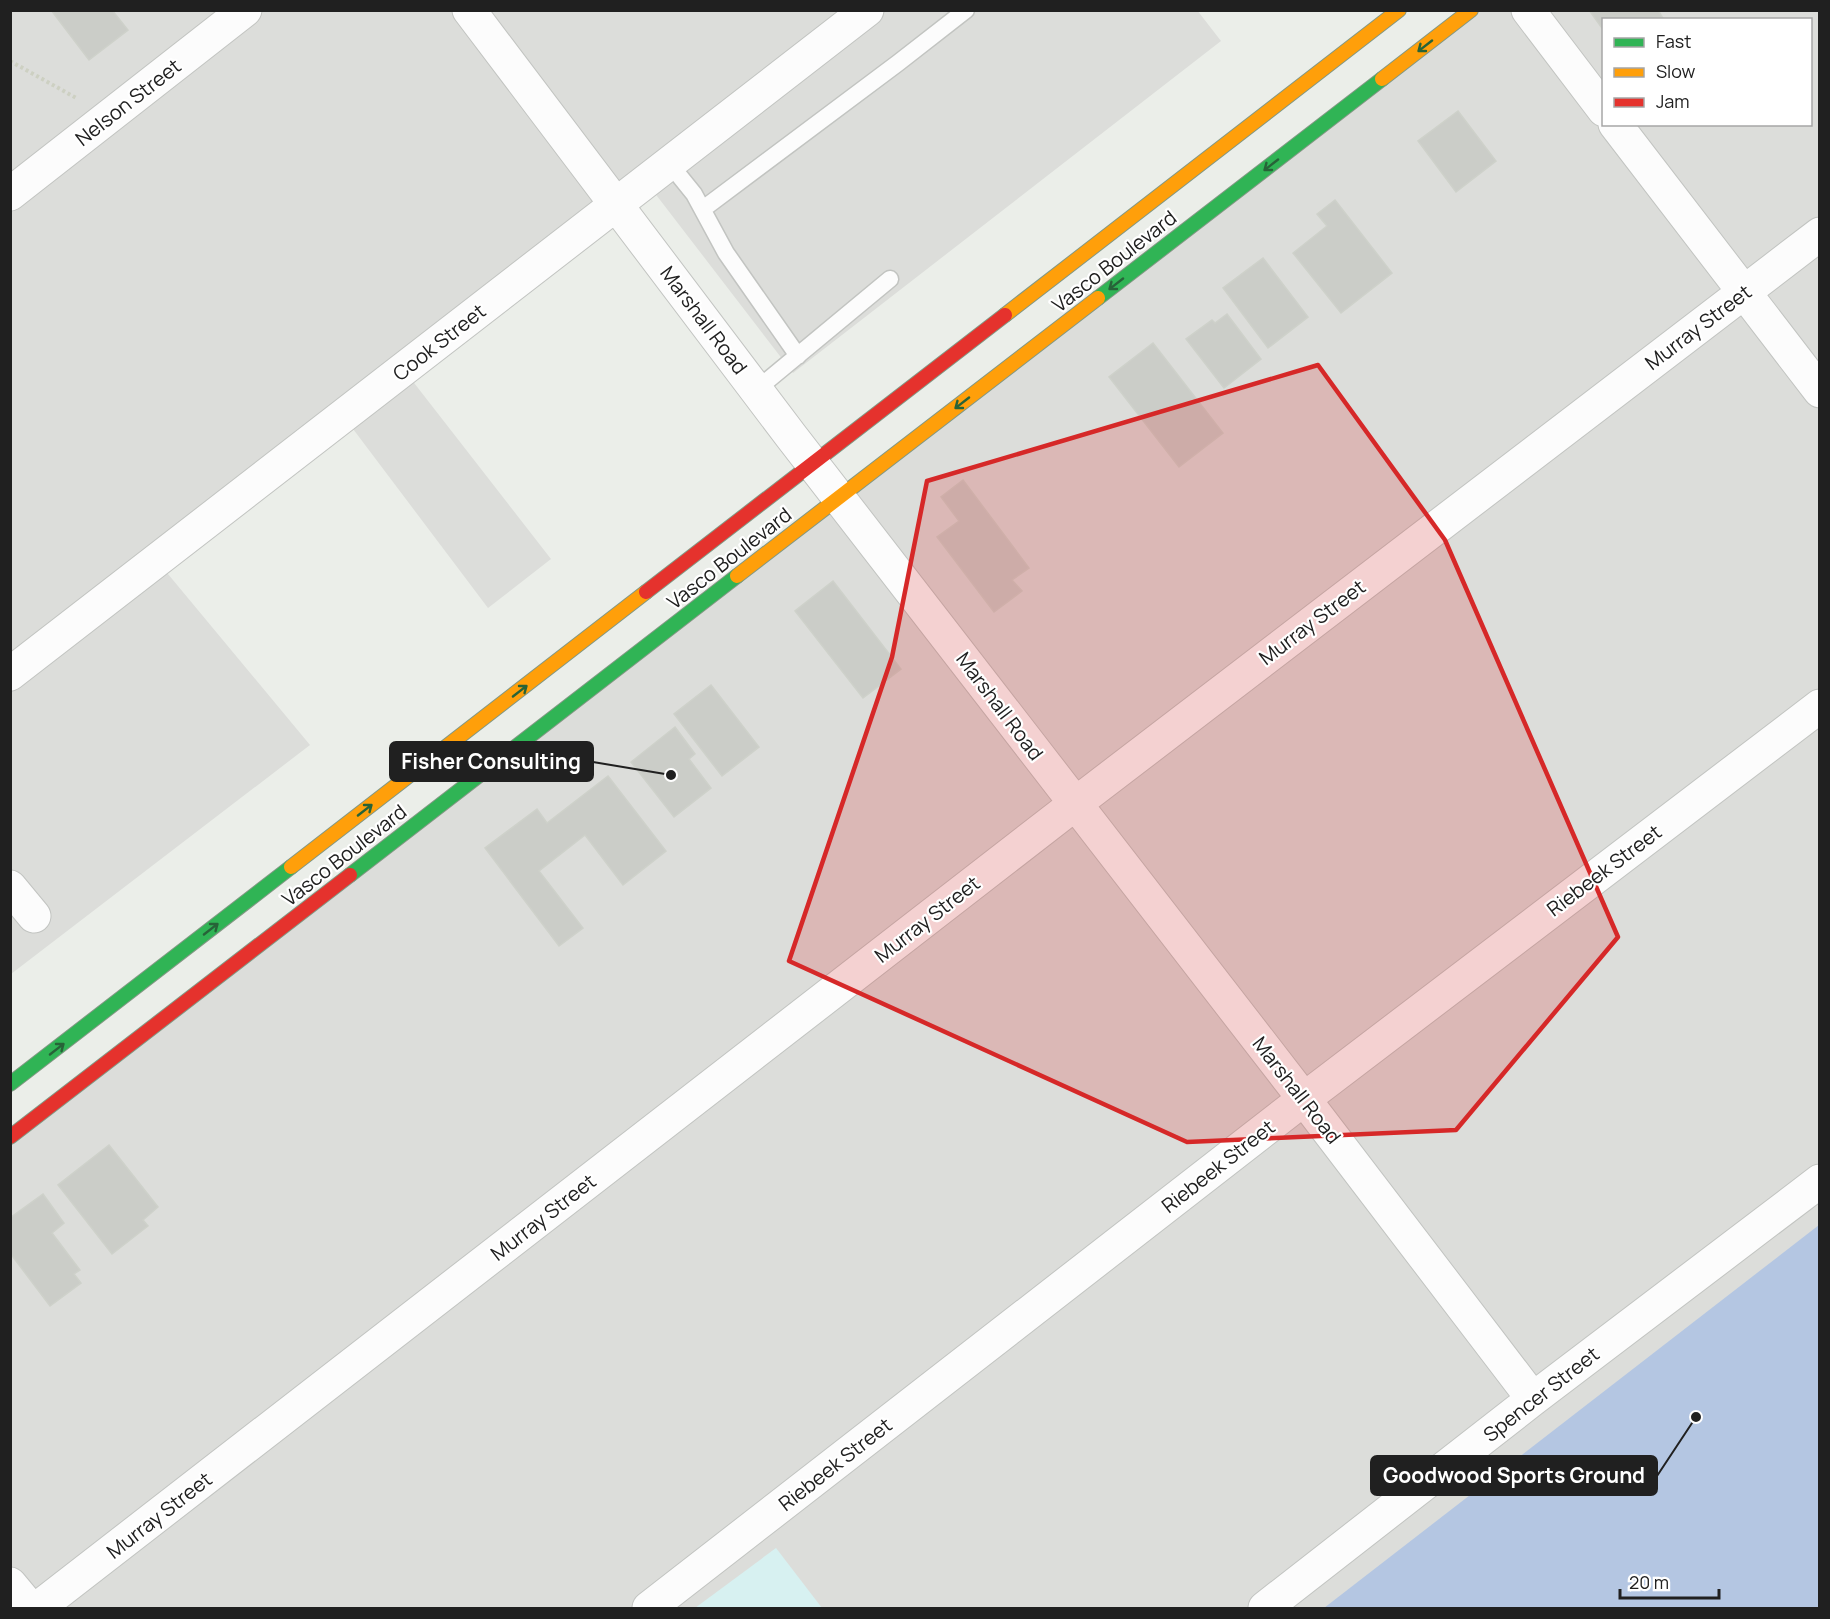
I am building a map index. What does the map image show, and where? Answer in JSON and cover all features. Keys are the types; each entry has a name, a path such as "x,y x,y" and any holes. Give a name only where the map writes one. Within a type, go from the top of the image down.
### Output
{"main road":[{"name":"Vasco Boulevard","path":"10,1084 1399,10"},
{"name":"Vasco Boulevard","path":"10,1137 1471,10"}],"street":[{"name":"Nelson Street","path":"10,194 245,10"},
{"name":"Marshall Road","path":"469,10 756,390 1533,1399"},
{"name":"Cook Street","path":"10,674 867,10"},
{"path":"1528,10 1602,107"},
{"path":"1617,126 1820,391"},
{"name":"Murray Street","path":"39,1608 1075,804 1820,234"},
{"name":"Riebeek Street","path":"650,1608 1304,1099 1820,706"},
{"path":"10,887 34,916"},
{"name":"Spencer Street","path":"1265,1608 1533,1399 1820,1181"},
{"path":"10,1584 30,1608"}],"lane":[{"path":"703,209 966,10"},
{"path":"669,163 703,209 726,254 798,356"},
{"path":"756,390 890,279"}],"path":[{"path":"10,61 81,100 104,121"}],"highlighted area":[{"path":"1318,365 1445,540 1618,937 1456,1130 1187,1142 789,961 892,657 927,481"}],"shaded area":[{"path":"1197,10 1221,41 793,373 647,183 404,370 551,559 488,608 344,417 158,562 310,745 11,974 11,11"},
{"path":"1479,11 1819,11 1819,1608 11,1608 10,1143"},
{"path":"1819,1225 1819,1608 1324,1608"},
{"path":"776,1548 822,1608 695,1608"}],"building":[{"path":"51,10 112,10 128,30 89,60"},
{"path":"1589,10 1658,10 1663,18 1602,18 1602,28"},
{"path":"1458,111 1496,161 1456,192 1418,141"},
{"path":"1335,200 1392,273 1341,313 1293,253 1327,226 1317,214"},
{"path":"1263,258 1308,317 1268,348 1223,288"},
{"path":"1227,314 1261,359 1224,388 1186,339 1212,320 1215,323"},
{"path":"1153,343 1223,433 1179,467 1109,377"},
{"path":"963,480 1029,568 1012,580 1022,591 994,612 937,537 959,521 941,497"},
{"path":"833,581 901,669 863,698 795,611"},
{"path":"711,685 759,747 722,776 674,714"},
{"path":"675,727 695,754 689,759 711,788 674,817 631,762"},
{"path":"608,776 666,851 623,885 585,835 539,871 583,928 559,946 485,848 537,809 547,823"},
{"path":"109,1145 158,1207 143,1220 148,1226 112,1254 58,1185"},
{"path":"43,1194 64,1223 52,1233 80,1270 74,1274 81,1283 50,1306 10,1253 10,1218"}],"traffic: fast":[{"path":"1098,298 1382,79"},
{"path":"350,875 737,576"},
{"path":"10,1084 291,867"}],"traffic: slow":[{"path":"1005,315 1399,10"},
{"path":"1382,79 1471,10"},
{"path":"737,576 1098,298"},
{"path":"291,867 646,592"}],"traffic: jam":[{"path":"646,592 1005,315"},
{"path":"10,1137 350,875"}],"place":[{"name":"Fisher Consulting","path":"671,775"},
{"name":"Goodwood Sports Ground","path":"1696,1417"}]}
